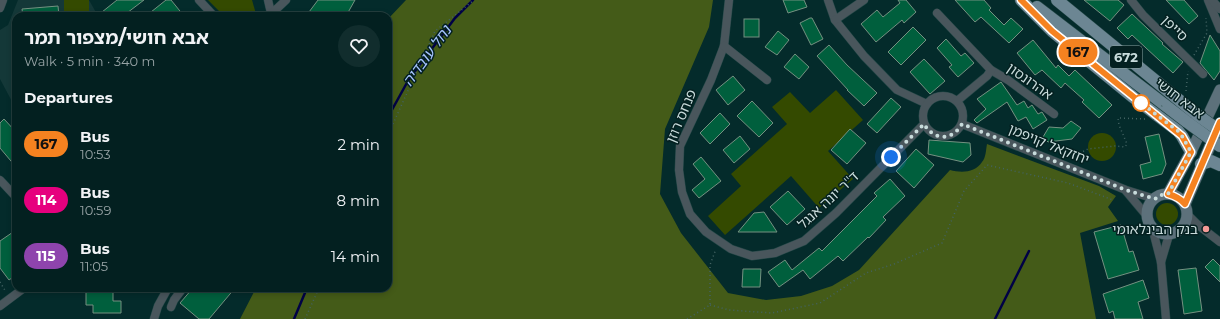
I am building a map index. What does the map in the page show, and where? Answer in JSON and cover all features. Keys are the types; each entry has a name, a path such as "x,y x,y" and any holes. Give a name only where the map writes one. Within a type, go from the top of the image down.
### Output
{"main road":[{"path":"1021,0 1052,31 1133,97 1178,131 1191,152"},
{"name":"אבא חושי","path":"1028,0 1163,104 1192,118 1218,139"},
{"name":"אבא חושי","path":"1057,0 1185,105 1192,118"},
{"path":"1201,164 1211,161 1220,164"}],"street":[{"path":"0,8 3,0"},
{"path":"199,0 210,12"},
{"path":"268,0 270,12"},
{"path":"273,12 286,0"},
{"name":"פנחס רוזן","path":"729,0 724,46 711,80 680,146 679,170 682,192 690,214 706,232 731,249"},
{"path":"828,0 834,20 864,56 897,90 926,104"},
{"path":"834,20 864,0"},
{"name":"סייפן","path":"1131,0 1143,15 1203,74"},
{"path":"1208,0 1220,29"},
{"path":"1212,0 1220,9"},
{"name":"אהרונסון","path":"937,13 991,70 1008,80 1054,114"},
{"path":"724,46 767,80"},
{"name":"אהרונסון","path":"957,102 987,76 991,70"},
{"path":"1168,194 1191,152 1220,90"},
{"path":"945,96 952,98 957,102 963,112 962,124 959,130 947,137 940,137 928,130 922,117 926,104 938,97 945,96"},
{"path":"1152,227 1156,232 1169,235 1182,229 1201,164 1220,122"},
{"name":"ד''ר יונה אנגל","path":"731,249 752,256 776,253 804,241 836,213 924,124"},
{"name":"יחזקאל קויפמן","path":"962,124 1126,190 1155,199"},
{"path":"0,180 12,193"},
{"name":"יחזקאל קויפמן","path":"1126,190 1147,216"},
{"path":"1166,319 1160,262 1152,227 1147,216 1148,209 1155,199 1161,195 1168,194 1180,199 1186,214 1220,242"},
{"path":"1160,262 1169,235"},
{"path":"0,306 18,292"},
{"path":"154,319 158,306 166,292"},
{"path":"170,307 180,292"}],"path":[{"path":"392,126 435,31 474,0"},
{"path":"1185,105 1186,78 1190,61 1207,33 1206,13"},
{"path":"1153,120 1163,104"},
{"path":"1074,168 1080,153 1088,149 1125,146 1127,144 1119,125 1118,118 1140,118"},
{"path":"687,319 710,305 729,310 772,313 820,303 866,273 894,264 942,243 964,191 987,164 1068,183 1113,200"},
{"path":"710,305 710,265 719,241"},
{"path":"0,282 10,298"},
{"path":"305,319 317,292"}],"shaded area":[{"path":"18,0 89,0 96,12 13,12"},
{"path":"12,15 12,102 0,79 0,30 8,25"}],"green space":[{"path":"64,0 89,0 89,12 64,12"},
{"path":"208,0 252,0 255,12 220,12"},
{"path":"406,0 713,0 709,27 665,129 660,194 681,233 728,293 766,300 801,296 832,286 859,270 950,170 959,172 968,171 979,166 986,153 987,144 1099,186 1116,196 1108,207 1118,221 1080,233 1096,319 240,319 254,292 392,292 392,15"},
{"path":"836,90 863,120 828,151 853,179 819,208 791,176 725,235 708,216 741,186 731,174 787,124 772,107 790,92 810,113"},
{"path":"1102,133 1112,137 1116,147 1112,157 1102,161 1092,157 1088,147 1092,137"},
{"path":"1167,203 1175,206 1178,214 1175,222 1167,225 1159,222 1156,214 1159,206"}],"building":[{"path":"117,0 144,0 128,12 102,12"},
{"path":"166,0 171,0 181,12 151,12"},
{"path":"318,0 355,0 348,12 309,12"},
{"path":"783,0 804,0 807,7 788,13"},
{"path":"898,0 906,0 916,12 904,23 902,20 876,42 861,24 877,10 883,17 900,3"},
{"path":"955,0 984,0 991,8 989,10 1004,25 1011,18 1023,29 1009,43 981,17 975,22"},
{"path":"1084,0 1118,0 1124,5 1110,21"},
{"path":"1166,0 1184,0 1198,16 1189,24"},
{"path":"58,6 59,12 22,12 22,9"},
{"path":"1132,14 1163,43 1162,44 1183,62 1173,73 1132,35 1128,39 1117,28"},
{"path":"812,18 823,39 811,45 800,23"},
{"path":"744,19 759,19 759,37 744,37"},
{"path":"913,27 926,40 901,65 888,52"},
{"path":"778,31 789,40 777,55 765,47"},
{"path":"1210,35 1220,51 1220,71 1214,80 1200,63"},
{"path":"946,39 961,56 965,53 974,63 958,77 949,67 952,65 937,48"},
{"path":"1033,40 1056,68 1058,65 1069,76 1075,70 1112,105 1099,118 1082,102 1084,100 1065,83 1061,88 1042,70 1035,75 1017,53"},
{"path":"829,45 847,65 877,93 864,106 847,90 817,56"},
{"path":"795,54 809,67 799,79 784,67"},
{"path":"924,59 945,81 930,94 910,72"},
{"path":"733,76 745,90 728,105 716,90"},
{"path":"1001,82 1017,105 1024,101 1028,108 1032,105 1038,114 1042,112 1047,120 1033,129 1026,117 1018,121 1007,102 977,123 974,120 986,109 977,99"},
{"path":"891,98 901,107 877,133 867,124"},
{"path":"752,101 773,123 759,137 737,116"},
{"path":"720,113 730,124 710,144 700,133"},
{"path":"4,119 12,128 12,162 0,148 0,123"},
{"path":"1071,121 1081,128 1072,139 1048,142 1043,137 1049,127 1063,128"},
{"path":"850,129 866,143 847,164 831,150"},
{"path":"1159,134 1166,164 1162,174 1143,179 1140,165 1151,162 1145,137"},
{"path":"740,136 750,149 734,163 723,150"},
{"path":"929,140 970,143 971,155 963,162 928,154"},
{"path":"916,149 934,165 914,188 896,171"},
{"path":"701,157 721,181 699,198 692,190 705,179 693,164"},
{"path":"890,179 905,196 883,217 886,220 869,238 868,237 843,261 838,256 810,279 803,270 779,287 768,272 785,260 792,270 819,248 822,251 877,196 874,193"},
{"path":"788,191 805,209 787,225 770,207"},
{"path":"764,212 777,232 738,232 754,213"},
{"path":"1121,225 1129,252 1133,251 1139,270 1108,279 1094,232"},
{"path":"12,233 12,278 9,280 0,268 0,241"},
{"path":"1213,259 1220,266 1220,282 1205,267"},
{"path":"1196,268 1202,311 1184,314 1178,270"},
{"path":"743,269 761,269 760,287 742,287"},
{"path":"1143,280 1149,298 1138,302 1143,319 1115,319 1113,311 1109,313 1103,294"},
{"path":"86,292 113,292 113,301 121,301 121,313 93,313 93,305 86,305"},
{"path":"190,292 232,292 209,319 199,319 180,303"}],"waterway":[{"name":"נחל עובדיה","path":"392,110 409,79 455,18 473,0"},
{"path":"995,319 1029,251"},
{"name":"נחל עובדיה","path":"294,319 305,292"}],"bus line":[{"name":"167","path":"1021,0 1052,31 1159,118 1178,131 1191,152 1168,194 1180,199 1185,204 1220,122"}],"place":[{"name":"בנק הבינלאומי","path":"1206,229"}],"route":[{"path":"891,157 924,124 928,130 940,137 947,137 954,134 959,130 962,124 1126,190 1155,199 1161,195 1168,194 1191,152 1178,131 1141,103"}]}
